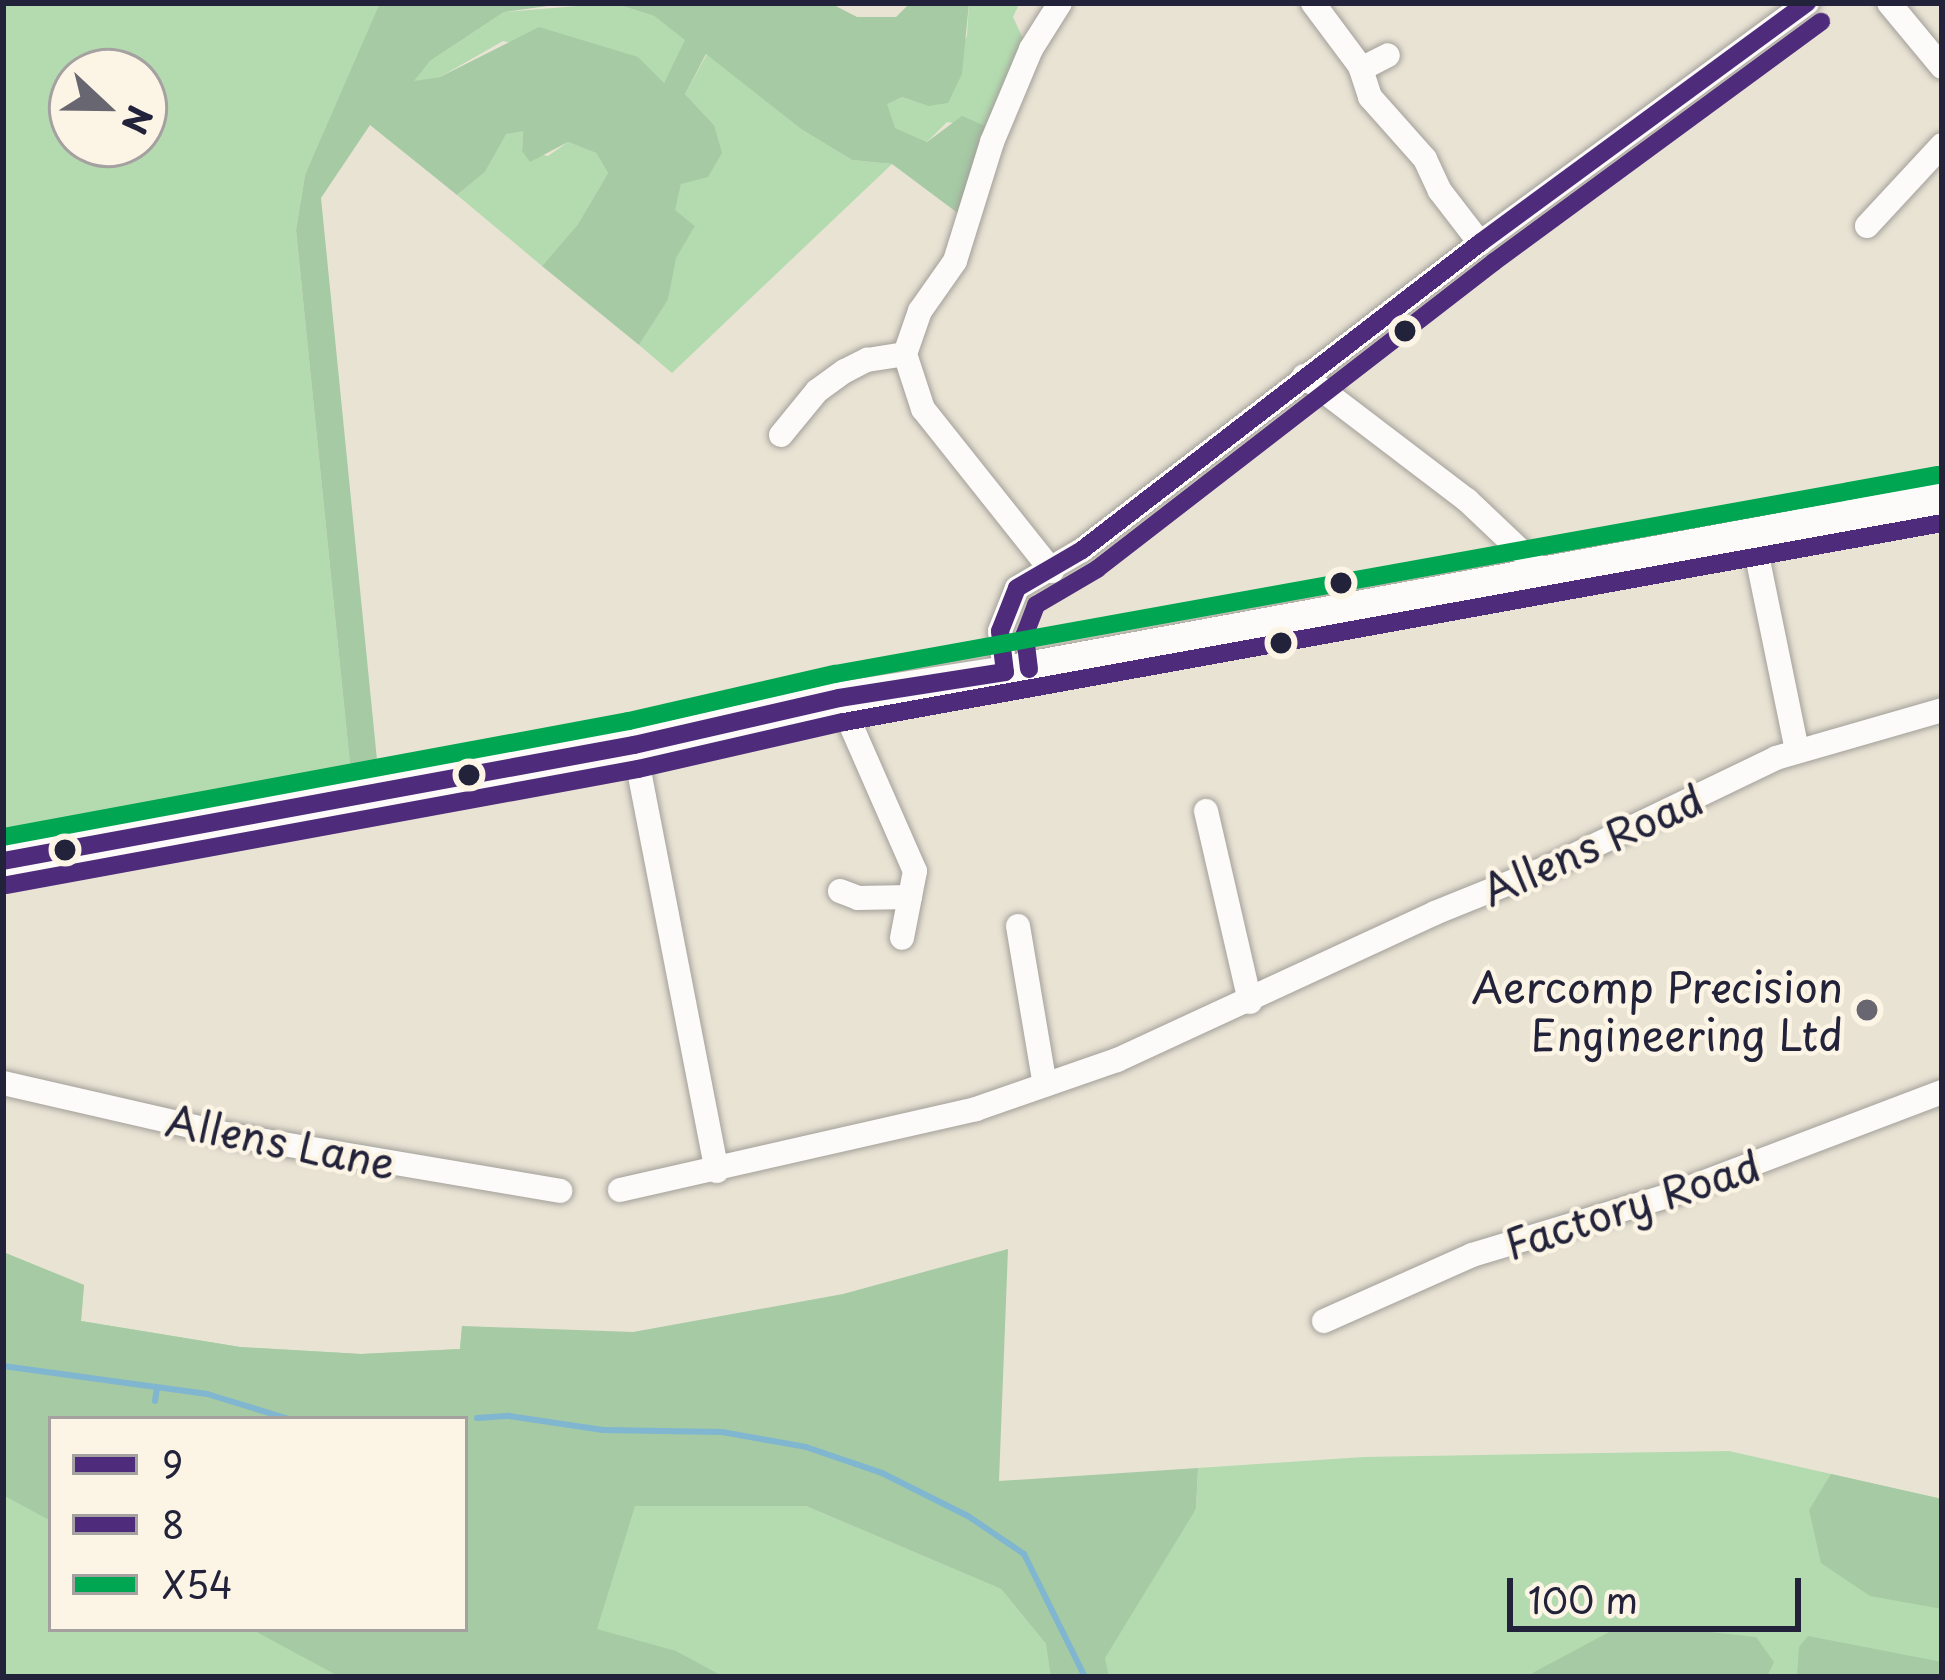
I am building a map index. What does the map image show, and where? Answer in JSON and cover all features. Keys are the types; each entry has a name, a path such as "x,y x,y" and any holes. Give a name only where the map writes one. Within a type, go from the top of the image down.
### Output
{"main road":[{"path":"3,861 634,745 839,698 1005,672 1942,500"}],"street":[{"path":"1052,571 922,409 905,354 920,310 955,261 992,142 1031,49 1060,3"},
{"path":"1313,3 1361,69 1370,97 1425,160 1440,191 1480,243"},
{"path":"1005,672 1000,631 1004,610 1018,589 1052,571 1480,243 1807,3"},
{"path":"1889,3 1942,67"},
{"path":"1361,69 1388,55"},
{"path":"1868,226 1942,146"},
{"path":"781,434 817,391 845,371 868,360 905,354"},
{"path":"1304,376 1467,500 1544,573"},
{"path":"1753,536 1797,751"},
{"path":"839,698 915,871 902,938"},
{"name":"Allens Road","path":"620,1190 976,1109 1046,1085 1250,1002 1797,751 1942,710"},
{"path":"634,745 717,1171"},
{"path":"1206,811 1250,1002"},
{"path":"840,891 874,899 910,898"},
{"path":"1018,926 1046,1085"},
{"name":"Allens Lane","path":"3,1083 494,1190 560,1191"},
{"name":"Factory Road","path":"1324,1321 1472,1255 1668,1196 1942,1092"}],"green space":[{"path":"3,3 385,3 305,175 296,230 352,784 3,848"},
{"path":"380,3 569,3 504,12 430,61 414,81 440,77 539,27 638,57 664,83 685,40 654,16 613,3 830,3 857,17 896,17 910,3 969,3 962,74 948,103 928,106 902,97 887,104 895,128 927,142 962,116 997,131 971,223 892,164 852,160 801,129 706,54 685,94 714,125 722,153 708,177 681,184 675,210 695,226 676,258 668,300 639,345 542,266 578,224 608,173 596,153 568,142 530,162 522,151 523,131 506,134 485,172 457,195 370,125 321,198 379,780 352,784 296,230 305,175"},
{"path":"613,3 654,16 686,40 664,83 503,41 440,77 412,82 430,61 504,12"},
{"path":"969,3 1027,3 1019,4 1013,17 1026,45 1043,5 1060,3 997,131 947,122 927,142 894,128 886,103 902,97 928,106 967,36"},
{"path":"707,54 801,129 852,160 892,164 672,373 639,345 668,300 675,258 695,226 674,210 681,184 714,125 685,94"},
{"path":"523,130 522,150 548,156 568,142 596,153 608,173 578,224 542,266 457,195 485,172 505,134"},
{"path":"1008,1249 999,1481 1198,1468 1196,1509 1105,1658 1109,1677 1051,1677 1046,1644 1001,1589 806,1506 635,1506 597,1629 676,1651 724,1677 340,1677 257,1632 468,1632 468,1416 48,1416 48,1519 3,1495 3,1252 84,1285 81,1321 240,1347 361,1354 460,1349 462,1326 633,1332 843,1294"},
{"path":"3,1252 84,1285 81,1321 240,1347 361,1354 460,1349 462,1326 701,1505 806,1506 1001,1589 1046,1644 1196,1510 1198,1468 1363,1457 1729,1451 1942,1499 1942,1677 3,1677"},
{"path":"1831,1474 1942,1499 1942,1609 1870,1596 1821,1563 1809,1510"},
{"path":"1655,1626 1756,1637 1774,1662 1767,1677 1525,1677 1613,1630"},
{"path":"1808,1636 1942,1662 1942,1677 1797,1677 1799,1647"}],"waterway":[{"path":"3,1366 207,1394 279,1416"},
{"path":"155,1401 157,1388"},
{"path":"477,1418 509,1416 603,1430 722,1432 806,1447 882,1473 968,1516 1024,1554 1085,1677"}],"transit line":[{"name":"9","path":"1005,672 1000,631 1017,588 1082,550 1480,243 1807,3"},
{"name":"8","path":"1029,669 1025,634 1036,605 1097,569 1494,262 1821,22"},
{"name":"X54","path":"3,837 629,721 835,674 1938,475"},
{"name":"8","path":"7,885 638,769 844,722 1942,523"},
{"name":"9","path":"3,861 634,745 839,698 1005,672"}],"place":[{"name":"Aercomp Precision Engineering Ltd","path":"1867,1010"}]}
